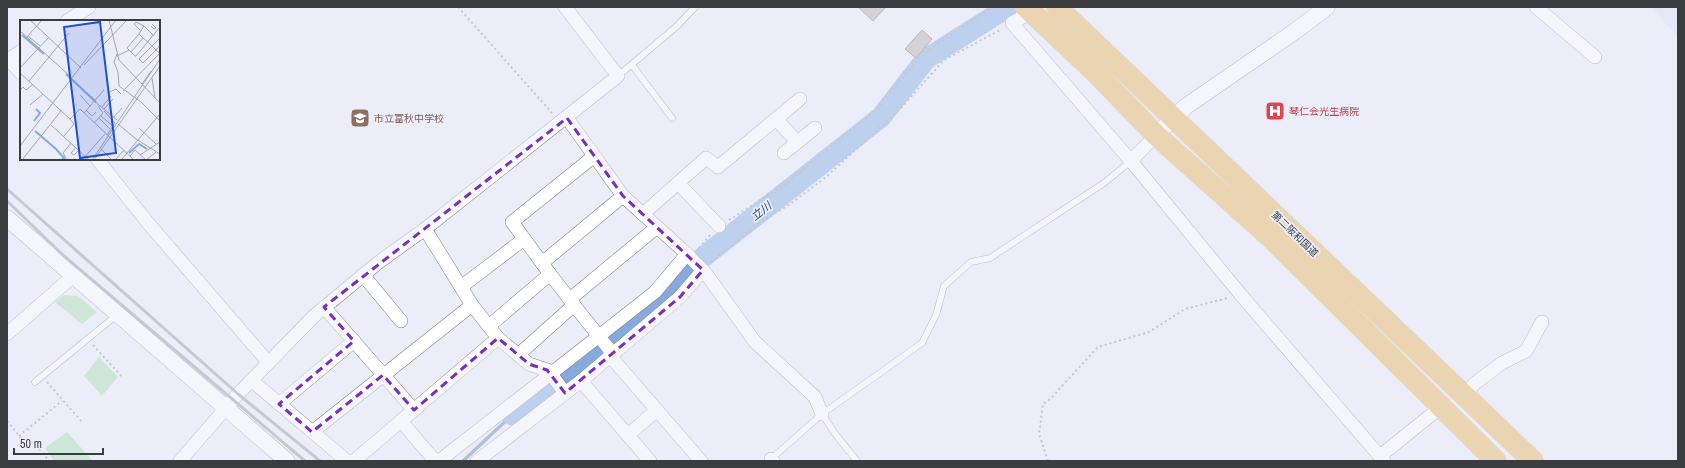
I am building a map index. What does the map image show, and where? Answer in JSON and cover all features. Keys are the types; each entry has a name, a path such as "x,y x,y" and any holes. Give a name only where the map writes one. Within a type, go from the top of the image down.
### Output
{"highway":[{"name":"第二阪和国道","path":"1057,7 1533,461"},
{"name":"第二阪和国道","path":"1028,10 1096,73 1156,135 1271,238 1496,461"}],"street":[{"path":"69,20 89,7"},
{"path":"180,461 251,380 324,307 363,275 425,229 564,120 618,76 565,7"},
{"path":"1131,161 1185,107 1294,32 1326,7"},
{"path":"1536,7 1595,57"},
{"path":"1028,10 1012,23 1131,161 1241,295 1382,459 1441,407"},
{"path":"20,52 7,59 20,73"},
{"path":"643,214 706,158 718,167 800,99"},
{"path":"776,119 797,142"},
{"path":"564,120 623,196 689,256 702,270 755,342 815,397 822,414"},
{"path":"784,153 815,128"},
{"path":"593,156 512,222 612,354 657,410 701,461"},
{"path":"98,160 148,223 268,362"},
{"path":"678,183 719,226"},
{"path":"542,263 623,196"},
{"path":"7,218 287,461"},
{"path":"518,355 572,302 657,227"},
{"path":"425,229 472,305 498,338 529,364 553,375 564,392"},
{"path":"461,287 524,238"},
{"path":"439,461 600,338 655,292 689,256"},
{"path":"477,461 564,392 581,381 680,297 702,270"},
{"path":"489,326 550,274"},
{"path":"363,275 401,321"},
{"path":"7,334 73,276"},
{"path":"312,432 472,305"},
{"path":"324,307 414,410"},
{"path":"1465,396 1474,384 1502,363 1526,351 1542,322"},
{"path":"354,461 498,338"},
{"path":"279,404 354,341"},
{"path":"251,380 346,461"},
{"path":"581,381 650,461"},
{"path":"628,435 657,410"},
{"path":"401,421 435,461"}],"lane":[{"path":"618,76 677,26 695,7"},
{"path":"632,65 672,118"},
{"path":"771,460 822,414 922,343 936,315 944,286 971,262 990,258 1104,183 1131,161"},
{"path":"35,382 118,314"},
{"path":"822,414 836,435 857,461"}],"path":[{"path":"458,7 564,120"},
{"path":"689,256 719,226 784,185 876,110 913,65 935,45 993,7"},
{"path":"702,270 754,227 793,202 826,177 899,110 944,60 1012,23"},
{"path":"1048,461 1039,434 1043,404 1051,398 1098,347 1149,332 1185,309 1241,295"},
{"path":"87,339 123,378"},
{"path":"43,376 62,401 82,422"},
{"path":"19,436 62,401"},
{"path":"7,421 28,447 34,442 49,461"}],"highlighted area":[{"path":"567,118 623,196 703,270 680,297 565,393 547,370 529,364 498,338 414,410 383,375 312,432 279,404 354,341 324,307"}],"shaded area":[{"path":"1651,7 1678,7 1678,36 1668,26"}],"green space":[{"path":"64,295 78,296 97,312 82,324 55,302"},
{"path":"99,357 118,377 102,396 84,376"},
{"path":"67,432 93,461 54,461 45,448"}],"building":[{"path":"858,7 886,7 873,21"},
{"path":"922,30 932,39 916,58 905,49"}],"waterway":[{"name":"立川","path":"512,415 572,372 675,288 697,262 881,117 926,59 1008,7"},
{"path":"463,461 512,415"}],"railway":[{"path":"7,189 238,394 320,461"},
{"path":"7,201 64,256 305,461"}],"place":[{"name":"琴仁会光生病院","path":"1275,111"},
{"name":"市立富秋中学校","path":"360,118"}]}
